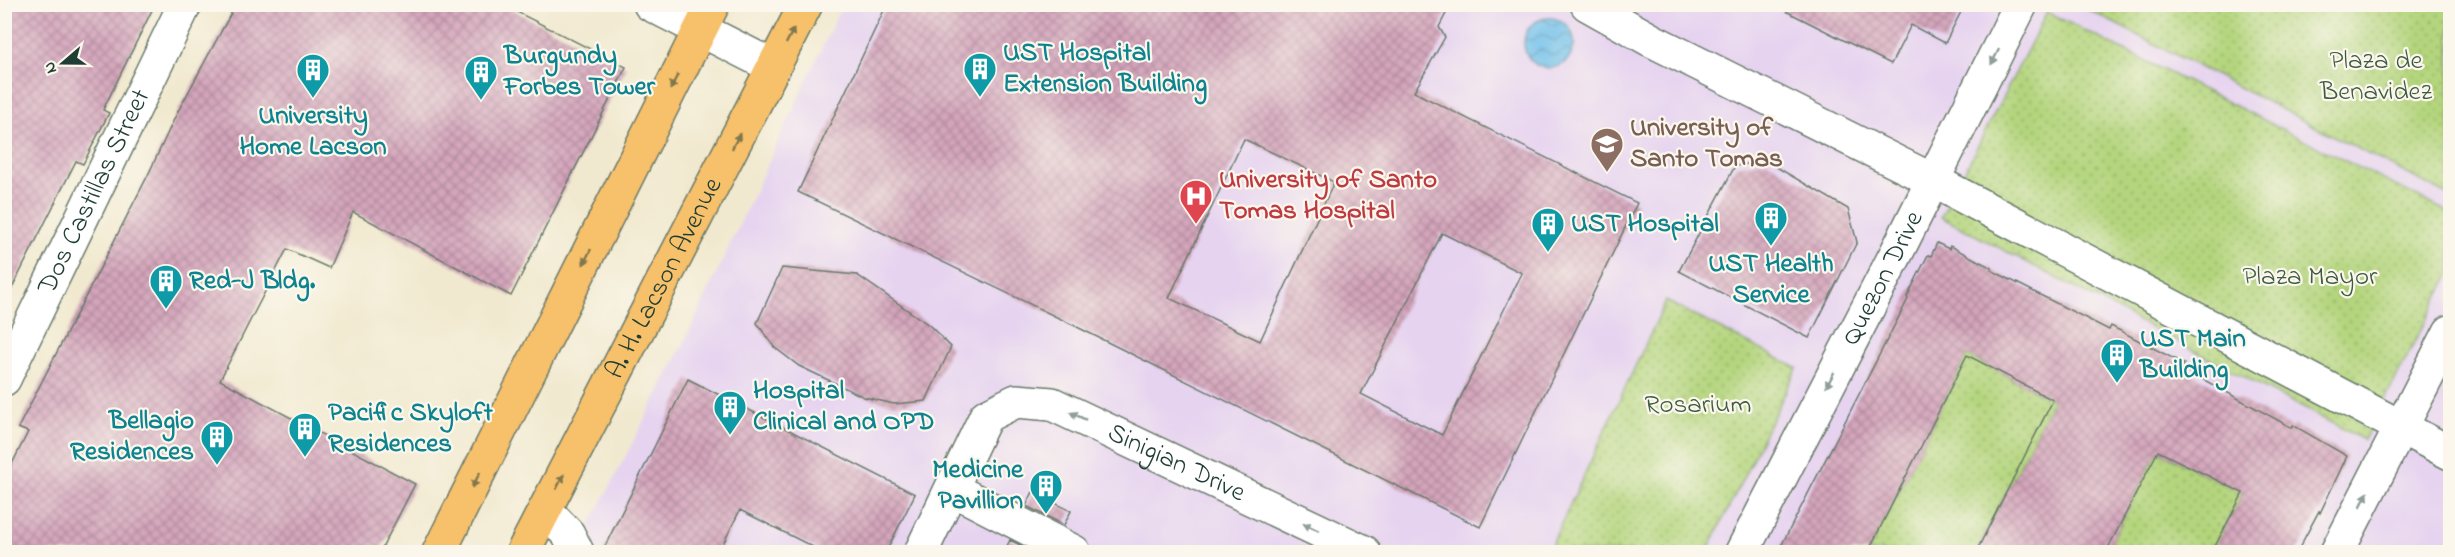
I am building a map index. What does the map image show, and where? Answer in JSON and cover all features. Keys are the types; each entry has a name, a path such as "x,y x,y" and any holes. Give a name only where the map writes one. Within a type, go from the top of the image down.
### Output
{"main road":[{"name":"A. H. Lacson Avenue","path":"523,552 806,4"},
{"path":"439,552 706,17"}],"street":[{"name":"Dos Castillas Street","path":"4,379 185,4"},
{"path":"650,4 706,17 774,67"},
{"path":"1587,4 1651,40 1932,180 2451,453"},
{"name":"Quezon Drive","path":"1742,552 1900,246 2021,4"},
{"path":"2337,552 2388,420 2451,332"},
{"name":"Sinigian Drive","path":"952,489 987,416 1016,401 1052,404 1364,552"},
{"path":"921,552 952,489 1074,552"},
{"path":"545,510 568,534 577,552"}],"shaded area":[{"name":"University of Santo Tomas","path":"842,5 2450,5 2450,552 576,552 685,341"}],"green space":[{"name":"Plaza de Benavidez","path":"2079,5 2450,5 2450,196"},
{"name":"Plaza Mayor","path":"2047,12 2450,213 2450,274 2364,440 1941,217"},
{"name":"Rosarium","path":"1666,301 1797,368 1707,552 1548,552"},
{"path":"1967,355 2053,400 1976,552 1868,552"},
{"path":"2158,451 2243,493 2212,552 2106,552"}],"water":[{"path":"1554,18 1567,25 1573,33 1573,53 1567,61 1559,67 1544,68 1531,61 1525,53 1524,38 1531,25 1539,19"}],"building":[{"path":"4,4 155,4 103,110 109,113 83,164 76,161 4,304"},
{"path":"236,4 501,4 626,67 511,296 353,212 329,268 287,249 220,380 415,484 380,552 4,552 4,480 28,432 18,428 148,175 176,115"},
{"path":"887,4 1451,4 1439,27 1445,37 1414,92 1637,203 1480,527 1069,323 798,192","holes":["1244,139 1334,182 1260,341 1169,298","1442,233 1522,273 1442,435 1361,394"]},
{"path":"1772,4 1965,4 1945,43 1911,25 1891,64"},
{"name":"UST Health Service","path":"1766,161 1848,209 1857,242 1809,338 1679,271 1735,166"},
{"name":"UST Main Building","path":"1937,243 1949,249 1950,246 1992,268 1991,270 2109,330 2111,326 2184,364 2182,368 2292,428 2293,425 2347,456 2320,513 2319,511 2297,552 2212,552 2243,493 2158,451 2106,552 1976,552 2053,400 1967,355 1868,552 1778,552 1908,299 1928,255 1931,256"},
{"path":"782,268 857,275 929,325 951,347 926,401 894,404 864,397 799,366 774,347 757,323"},
{"name":"Hospital Clinical and OPD","path":"688,379 915,494 886,552 823,552 740,510 719,552 602,552"},
{"path":"1033,492 1071,511 1064,525 1026,506"},
{"path":"1010,540 1034,552 1004,552"}],"place":[{"name":"UST Hospital Extension Building","path":"980,98"},
{"name":"University Home Lacson","path":"313,99"},
{"name":"Burgundy Forbes Tower","path":"481,101"},
{"name":"University of Santo Tomas","path":"1607,173"},
{"name":"University of Santo Tomas Hospital","path":"1196,225"},
{"name":"UST Health Service","path":"1771,247"},
{"name":"UST Hospital","path":"1548,253"},
{"name":"Red-J Bldg.","path":"166,310"},
{"name":"UST Main Building","path":"2117,384"},
{"name":"Hospital Clinical and OPD","path":"730,436"},
{"name":"Pacific Skyloft Residences","path":"305,458"},
{"name":"Bellagio Residences","path":"217,466"},
{"name":"Medicine Pavillion","path":"1046,515"}]}
